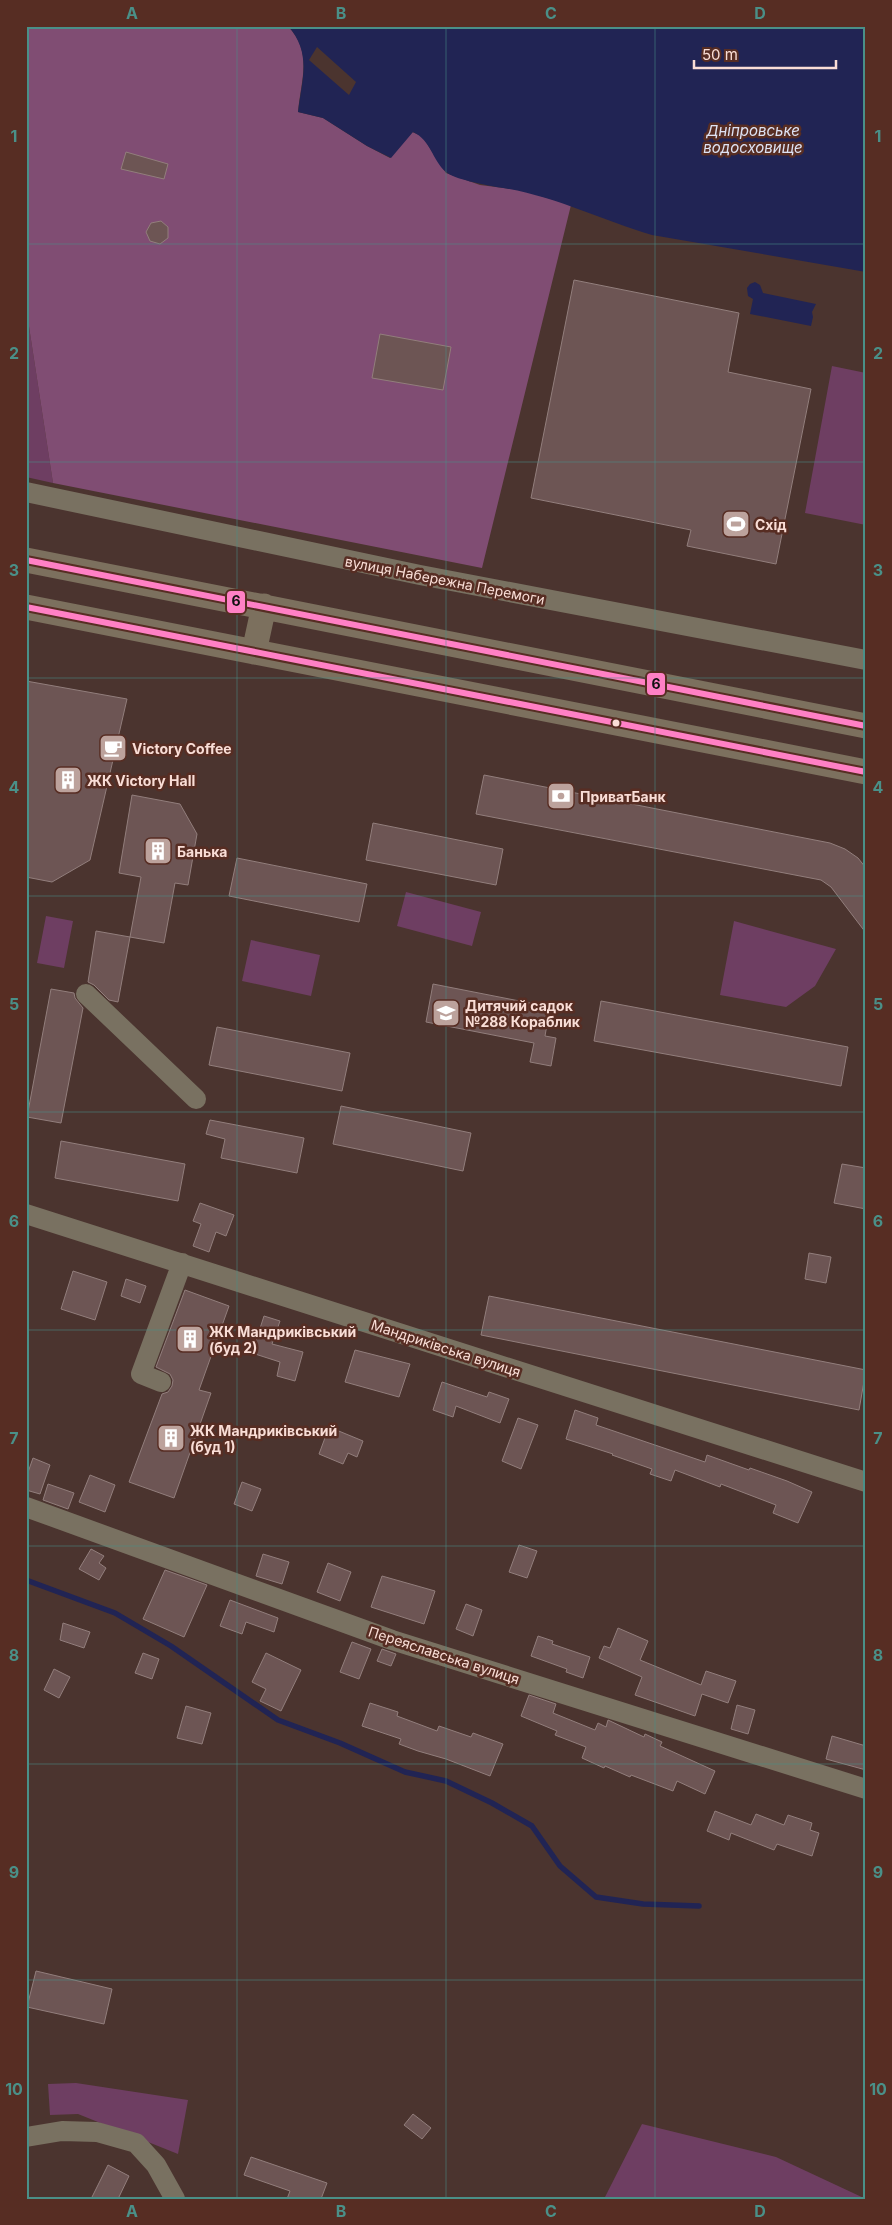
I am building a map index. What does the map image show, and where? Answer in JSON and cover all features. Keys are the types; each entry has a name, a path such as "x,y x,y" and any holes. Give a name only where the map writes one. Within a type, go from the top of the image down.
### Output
{"main road":[{"path":"26,560 866,726"},
{"path":"254,652 264,606"},
{"path":"26,607 866,772"}],"street":[{"name":"вулиця Набережна Перемоги","path":"26,492 420,575 866,660"},
{"path":"86,994 196,1099"},
{"name":"Мандриківська вулиця","path":"26,1214 866,1482"},
{"path":"162,1382 142,1374 182,1263"},
{"name":"Переяславська вулиця","path":"26,1507 392,1640 866,1788"},
{"path":"26,2138 62,2131 97,2132 136,2143 156,2165 175,2199"}],"shaded area":[{"path":"26,26 288,26 301,46 303,56 304,67 298,112 323,118 390,158 412,132 422,136 446,173 480,185 521,190 571,205 482,568 53,483 26,307"},
{"path":"26,307 53,483 26,477"},
{"path":"832,366 866,373 866,525 805,513"},
{"path":"406,892 481,912 472,946 397,926"},
{"path":"46,916 73,921 64,968 37,963"},
{"path":"734,921 836,949 815,986 786,1007 720,995"},
{"path":"251,940 320,955 311,996 242,981"},
{"path":"76,2083 188,2100 178,2154 78,2114 50,2115 48,2084"},
{"path":"642,2124 776,2157 866,2199 604,2199"}],"water":[{"name":"Дніпровське водосховище","path":"288,26 866,26 866,272 652,235 536,195 462,179 446,172 437,162 424,140 413,132 391,158 367,146 323,118 298,112 304,67 303,56 295,36"},
{"path":"755,282 760,285 763,293 816,304 812,312 811,326 750,314 753,299 748,296 747,288"}],"pier":[{"path":"317,47 356,82 349,95 309,60"}],"building":[{"path":"126,152 168,164 164,179 121,169"},
{"path":"161,221 168,227 168,238 160,244 150,241 146,232 151,223"},
{"path":"574,280 739,313 728,372 811,389 776,564 687,546 691,530 531,498"},
{"path":"380,334 451,347 443,390 372,378"},
{"name":"ЖК Victory Hall","path":"26,681 127,699 90,860 52,882 26,877"},
{"path":"484,775 830,843 845,849 858,858 866,868 866,933 831,887 821,880 476,814"},
{"name":"Банька","path":"132,795 180,804 197,834 188,885 175,883 164,943 130,937 141,877 119,873"},
{"path":"373,823 503,849 496,885 366,860"},
{"path":"237,858 367,884 359,922 229,896"},
{"path":"96,931 130,937 118,1002 109,1000 94,985 88,982"},
{"path":"433,984 550,1007 545,1036 556,1038 551,1066 530,1062 534,1043 426,1022"},
{"path":"51,989 74,993 75,998 83,1008 61,1123 27,1117"},
{"path":"601,1001 848,1047 841,1086 594,1041"},
{"path":"217,1027 350,1053 342,1091 209,1065"},
{"path":"341,1106 471,1133 463,1171 333,1144"},
{"path":"210,1120 304,1138 297,1173 221,1158 225,1139 206,1134"},
{"path":"61,1141 185,1164 178,1201 55,1178"},
{"path":"842,1164 866,1168 866,1209 834,1203"},
{"path":"200,1203 234,1215 226,1236 216,1232 209,1252 193,1246 201,1224 193,1221"},
{"path":"809,1253 831,1257 826,1283 805,1279"},
{"path":"73,1271 107,1282 95,1320 61,1309"},
{"path":"126,1279 146,1286 140,1303 121,1296"},
{"path":"185,1290 229,1306 199,1390 211,1393 174,1498 129,1482 162,1394 168,1392 172,1386 173,1380 170,1374 156,1367"},
{"path":"489,1296 866,1370 859,1410 481,1335"},
{"path":"264,1316 280,1321 272,1344 303,1352 295,1381 277,1376 280,1362 252,1353"},
{"path":"355,1350 410,1364 399,1397 345,1382"},
{"path":"442,1382 487,1397 489,1392 509,1399 500,1423 456,1406 453,1417 433,1410"},
{"path":"575,1410 598,1418 596,1425 705,1462 707,1455 749,1470 750,1468 812,1492 798,1523 773,1513 776,1505 721,1484 720,1487 675,1470 671,1481 650,1474 652,1469 566,1439"},
{"path":"518,1418 538,1425 521,1469 502,1461"},
{"path":"329,1427 363,1441 357,1457 348,1453 343,1464 319,1454"},
{"path":"33,1458 50,1465 40,1494 26,1490 26,1478"},
{"path":"90,1475 115,1485 105,1512 79,1502"},
{"path":"242,1482 261,1489 252,1511 234,1504"},
{"path":"48,1484 74,1493 68,1509 43,1500"},
{"path":"519,1545 537,1551 527,1578 509,1572"},
{"path":"91,1549 104,1556 99,1563 106,1568 99,1580 79,1569"},
{"path":"263,1554 289,1562 282,1584 256,1576"},
{"path":"328,1563 351,1572 340,1601 317,1592"},
{"path":"165,1570 207,1585 184,1637 143,1619"},
{"path":"382,1576 435,1591 424,1624 371,1607"},
{"path":"230,1600 278,1618 274,1632 246,1622 242,1634 220,1626"},
{"path":"466,1604 482,1610 473,1636 456,1629"},
{"path":"63,1623 90,1632 84,1648 60,1640"},
{"path":"618,1628 648,1641 640,1660 701,1685 706,1671 736,1681 728,1703 702,1694 695,1716 635,1695 642,1677 599,1658 604,1646 610,1648"},
{"path":"538,1636 553,1641 552,1644 590,1657 583,1678 566,1672 567,1669 531,1656"},
{"path":"352,1642 371,1649 359,1679 340,1672"},
{"path":"382,1649 396,1654 391,1666 377,1661"},
{"path":"143,1653 159,1659 152,1679 135,1673"},
{"path":"266,1653 301,1670 281,1711 260,1701 266,1689 252,1682"},
{"path":"54,1669 70,1677 59,1698 44,1690"},
{"path":"529,1695 556,1704 553,1713 595,1730 598,1723 606,1727 608,1720 644,1737 645,1734 662,1742 660,1746 715,1771 705,1794 677,1781 673,1791 631,1775 630,1777 605,1766 604,1768 582,1758 586,1747 555,1735 557,1731 521,1716"},
{"path":"370,1703 398,1712 397,1716 437,1731 439,1726 471,1737 473,1733 503,1744 490,1776 399,1744 401,1739 362,1726"},
{"path":"737,1705 755,1710 748,1734 731,1729"},
{"path":"186,1706 211,1713 202,1744 177,1738"},
{"path":"832,1736 866,1746 866,1770 826,1759"},
{"path":"715,1811 751,1825 756,1814 784,1825 788,1815 812,1823 810,1830 819,1833 812,1856 777,1844 774,1850 731,1833 729,1840 707,1831"},
{"path":"36,1971 112,1989 104,2024 27,2007"},
{"path":"413,2114 431,2128 422,2139 404,2125"},
{"path":"251,2157 327,2183 321,2199 287,2199 290,2191 244,2175"},
{"path":"108,2165 129,2176 118,2199 91,2199"}],"waterway":[{"path":"26,1580 115,1613 171,1646 278,1720 340,1743 405,1772 446,1781 492,1803 532,1826 560,1866 596,1897 643,1904 699,1906"}],"transit line":[{"name":"6","path":"26,560 866,726"},
{"name":"6","path":"26,607 866,772"}],"place":[{"name":"Схід","path":"736,524"},
{"name":"Victory Coffee","path":"113,748"},
{"name":"ЖК Victory Hall","path":"68,780"},
{"name":"ПриватБанк","path":"561,796"},
{"name":"Банька","path":"158,851"},
{"name":"Дитячий садок №288 Кораблик","path":"446,1013"},
{"name":"ЖК Мандриківський (буд 2)","path":"190,1339"},
{"name":"ЖК Мандриківський (буд 1)","path":"171,1438"}]}
